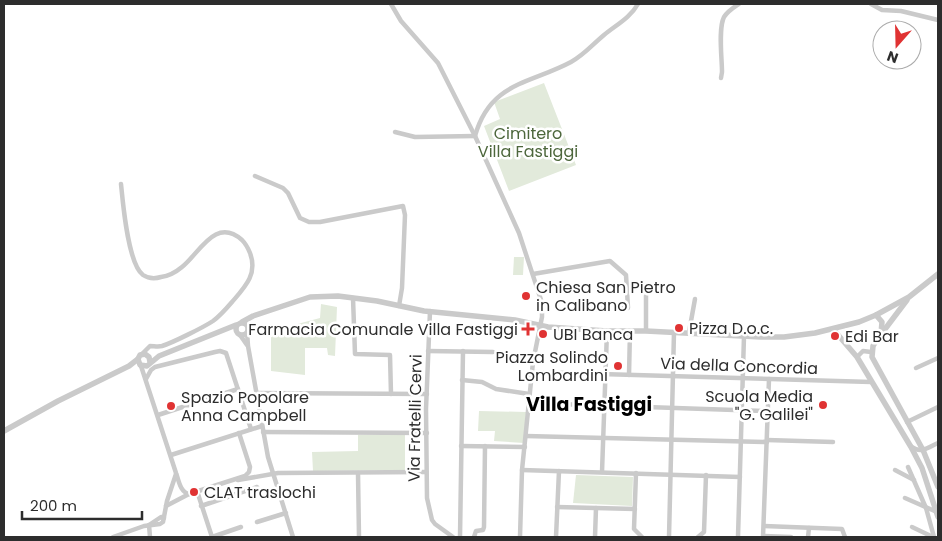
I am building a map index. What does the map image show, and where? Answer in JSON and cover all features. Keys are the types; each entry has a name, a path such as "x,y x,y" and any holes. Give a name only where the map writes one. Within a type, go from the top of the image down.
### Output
{"street":[{"path":"391,4 401,21 438,63 475,136 519,233 543,311 528,403 522,470 520,537"},
{"path":"475,136 492,101 505,90 558,69 578,58 603,35 626,18 638,4"},
{"path":"721,78 722,26 728,11 739,4"},
{"path":"871,4 882,10 901,11 938,20"},
{"path":"395,132 415,137 475,136"},
{"path":"255,176 283,188 288,193 300,218 309,222 320,222 403,206 405,215 402,288 399,306"},
{"path":"121,184 125,221 133,257 139,271 145,276 157,279 174,272 190,260 206,240 222,232 229,233 242,240 247,246 253,264 249,282 214,320 162,346 148,347 140,366"},
{"path":"533,274 610,261 626,275 628,308 570,310"},
{"path":"238,328 253,316 310,297 338,296 430,311 515,320 540,326 606,331 784,336 815,333 859,322 909,298 938,274"},
{"path":"646,288 646,331"},
{"path":"353,298 355,354 390,355 391,394"},
{"path":"909,298 872,346 871,352 873,362 923,450 938,487"},
{"path":"688,332 695,300"},
{"name":"Via Fratelli Cervi","path":"430,311 426,472 428,498 432,520 453,537"},
{"path":"876,315 882,322 881,334"},
{"path":"253,316 247,330 248,346 263,432 273,474 293,537"},
{"path":"238,328 247,330"},
{"path":"238,328 248,346"},
{"path":"4,431 145,357 159,356 226,330 238,328 247,330"},
{"path":"833,329 857,357 922,468"},
{"path":"602,472 606,331"},
{"path":"629,375 630,331"},
{"path":"669,537 674,332"},
{"path":"738,537 744,336"},
{"path":"146,380 151,370 155,367 220,351 226,353 251,430"},
{"path":"428,351 493,352"},
{"path":"460,537 463,351"},
{"path":"857,357 863,351 871,352"},
{"path":"129,366 147,366 145,357"},
{"path":"916,368 938,358"},
{"path":"140,366 182,490 190,494"},
{"name":"Via della Concordia","path":"532,372 871,382"},
{"path":"769,379 764,537 791,537"},
{"path":"462,380 482,382 496,389 529,394"},
{"path":"158,415 238,390"},
{"path":"256,393 427,394"},
{"path":"528,403 768,411"},
{"path":"907,422 938,407"},
{"path":"171,455 262,426"},
{"path":"263,432 427,433"},
{"path":"166,506 197,491 245,476 249,472 250,467 239,433"},
{"path":"526,436 832,442"},
{"path":"911,447 916,450 923,450 938,443"},
{"path":"461,446 524,447"},
{"path":"474,537 476,532 483,530 484,527 485,446"},
{"path":"923,450 920,459 922,468 938,514"},
{"path":"908,467 926,508 933,537"},
{"path":"522,470 740,477"},
{"path":"894,470 914,480"},
{"path":"556,537 559,471"},
{"path":"229,481 273,474 426,472"},
{"path":"113,537 150,525 160,524 164,518 176,473"},
{"path":"358,473 359,537"},
{"path":"636,473 634,529 642,537"},
{"path":"698,537 704,532 706,476"},
{"path":"202,506 257,487"},
{"path":"197,491 212,537 241,527"},
{"path":"905,498 938,514"},
{"path":"926,508 932,499"},
{"path":"557,506 635,509"},
{"path":"595,537 596,508"},
{"path":"258,522 286,513"},
{"path":"150,525 150,537"},
{"path":"764,526 842,529 845,537"},
{"path":"912,527 933,537"},
{"path":"808,537 809,528"}],"green space":[{"name":"Cimitero Villa Fastiggi","path":"544,83 576,165 509,191 484,126 500,119 494,102"},
{"path":"514,257 524,257 523,275 513,275"},
{"path":"321,304 337,307 335,356 328,355 327,348 305,348 305,375 271,371 271,331 320,318"},
{"path":"479,411 526,412 524,443 494,441 495,431 478,431"},
{"path":"358,435 405,435 405,470 313,471 312,452 358,451"},
{"path":"576,475 633,477 632,506 573,503"}],"place":[{"name":"Chiesa San Pietro in Calibano","path":"526,296"},
{"name":"Pizza D.o.c.","path":"679,328"},
{"name":"Farmacia Comunale Villa Fastiggi","path":"528,329"},
{"name":"UBI Banca","path":"543,334"},
{"name":"Edi Bar","path":"835,336"},
{"name":"Piazza Solindo Lombardini","path":"618,366"},
{"name":"Scuola Media \"G. Galilei\"","path":"823,405"},
{"name":"Spazio Popolare Anna Campbell","path":"171,406"},
{"name":"CLAT traslochi","path":"194,492"}],"district":[{"name":"Villa Fastiggi","path":"589,404"}]}
